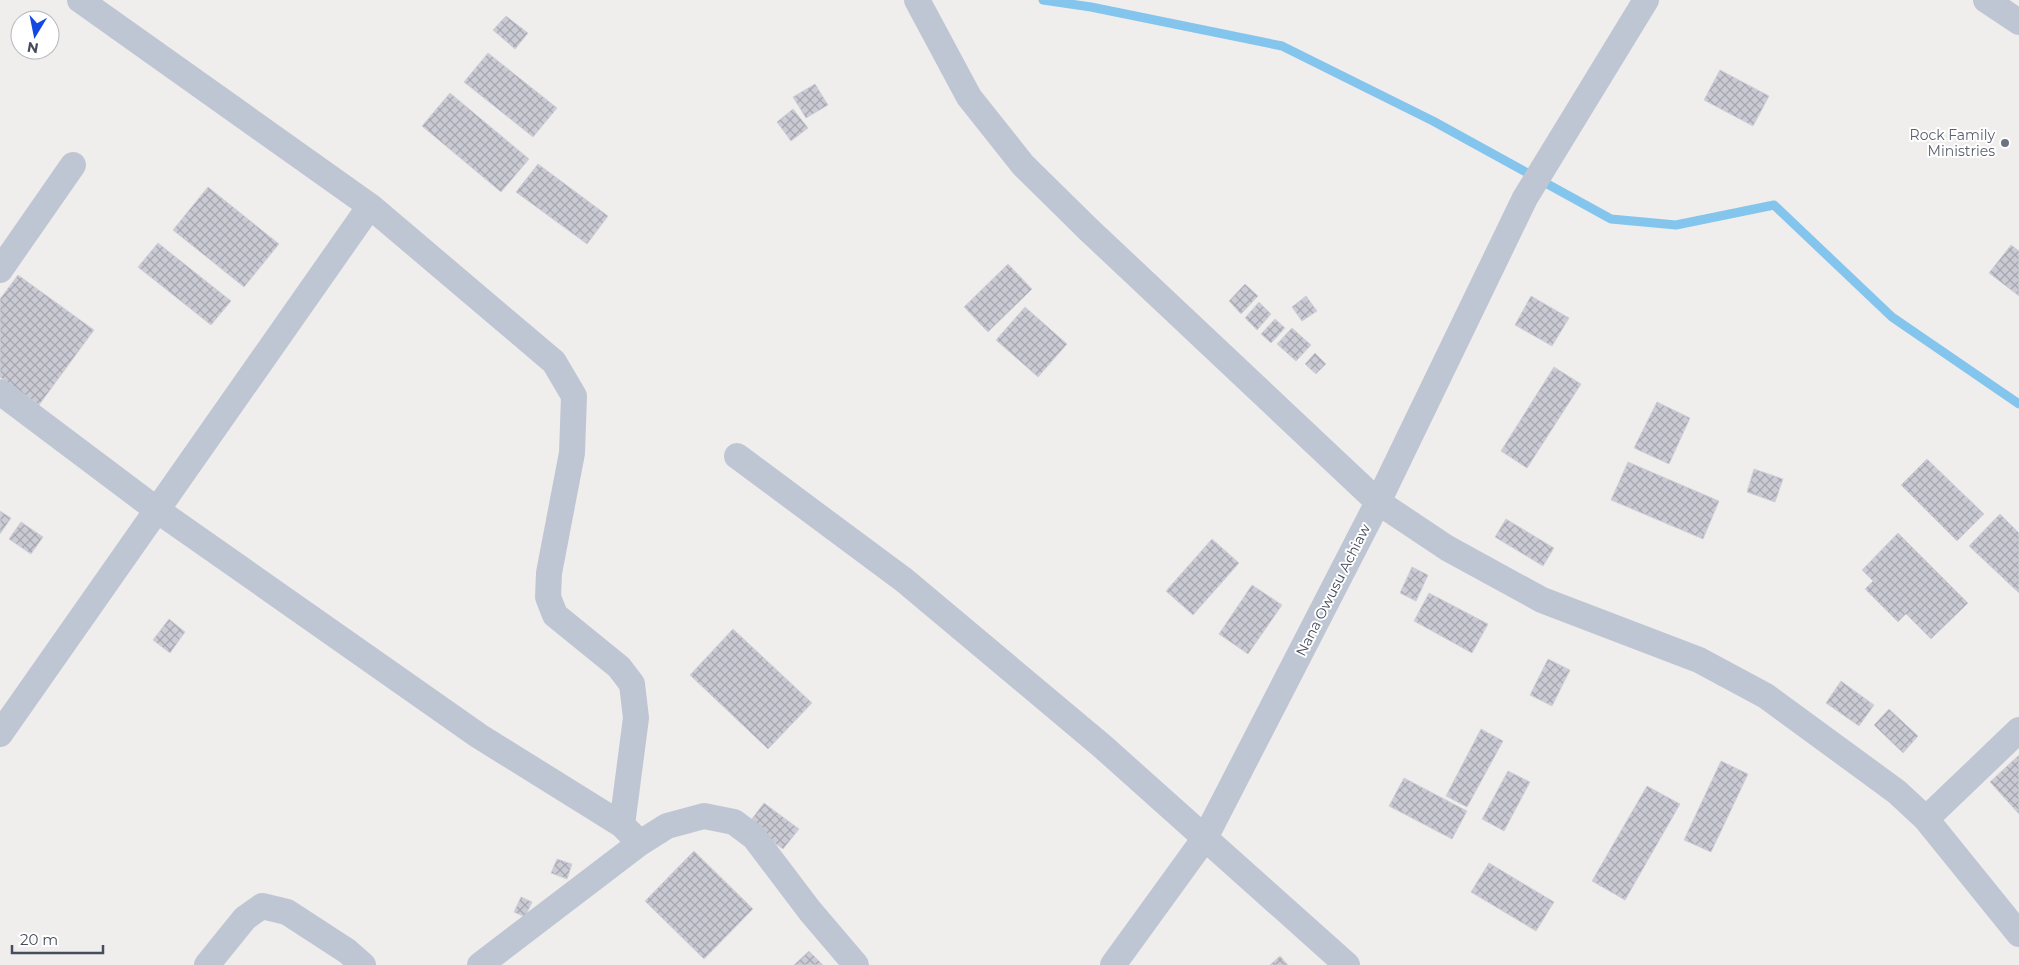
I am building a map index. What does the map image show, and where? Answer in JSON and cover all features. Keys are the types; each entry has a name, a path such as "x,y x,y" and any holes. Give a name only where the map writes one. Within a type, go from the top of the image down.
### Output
{"street":[{"path":"80,0 370,206 554,362 574,396 572,453 549,572 548,598 555,615 619,667 632,684 636,718 622,825"},
{"path":"917,0 969,97 1023,165 1088,229 1378,502 1448,548 1542,600 1698,660 1766,696 1897,792 1926,819 2019,934"},
{"name":"Nana Owusu Achiaw","path":"1113,965 1205,838 1378,502 1525,198 1646,0"},
{"path":"1986,0 2019,22"},
{"path":"0,270 74,165"},
{"path":"0,734 370,206"},
{"path":"0,392 157,510 479,736 622,825 640,844"},
{"path":"737,456 904,580 1102,746 1347,965"},
{"path":"1926,819 2019,730"},
{"path":"480,965 640,844 667,826 704,816 734,822 754,838 810,912 856,965"},
{"path":"207,965 245,918 262,906 287,912 347,951 363,965"}],"building":[{"path":"506,16 528,33 515,49 493,30"},
{"path":"488,53 557,108 533,137 464,82"},
{"path":"1720,70 1769,96 1753,126 1704,100"},
{"path":"815,84 828,105 806,118 793,97"},
{"path":"450,93 529,159 501,192 422,126"},
{"path":"793,109 808,128 791,141 777,122"},
{"path":"538,164 608,216 587,244 516,192"},
{"path":"208,187 279,244 244,287 173,230"},
{"path":"158,243 231,301 211,325 138,267"},
{"path":"2011,245 2019,251 2019,296 1989,273"},
{"path":"1008,264 1032,289 988,332 964,307"},
{"path":"18,275 94,330 39,405 0,377 0,299"},
{"path":"1245,284 1258,296 1241,314 1229,301"},
{"path":"1306,296 1317,311 1302,321 1292,307"},
{"path":"1531,296 1569,318 1552,346 1515,325"},
{"path":"1259,302 1271,314 1257,330 1245,318"},
{"path":"1025,307 1067,344 1038,377 996,340"},
{"path":"1275,319 1285,328 1271,343 1261,334"},
{"path":"1292,328 1311,345 1296,361 1277,344"},
{"path":"1315,353 1326,364 1316,374 1305,364"},
{"path":"1554,367 1581,384 1527,468 1501,451"},
{"path":"1657,402 1690,418 1669,464 1634,448"},
{"path":"1927,459 1984,514 1957,541 1901,485"},
{"path":"1628,462 1719,501 1703,539 1611,500"},
{"path":"1754,469 1783,479 1775,502 1747,492"},
{"path":"0,511 11,518 0,534"},
{"path":"2000,514 2019,533 2019,593 1969,546"},
{"path":"1506,519 1554,548 1543,566 1495,537"},
{"path":"21,522 43,537 31,554 9,539"},
{"path":"1898,533 1968,603 1931,639 1906,614 1898,622 1865,589 1873,581 1862,570"},
{"path":"1212,539 1239,563 1193,615 1166,591"},
{"path":"1412,567 1428,575 1416,601 1400,593"},
{"path":"1252,585 1282,605 1248,654 1219,634"},
{"path":"1429,593 1488,624 1472,653 1414,621"},
{"path":"169,619 185,632 170,653 153,640"},
{"path":"733,629 812,703 768,749 690,675"},
{"path":"1548,659 1570,670 1552,706 1530,695"},
{"path":"1841,681 1874,705 1859,726 1826,703"},
{"path":"1889,709 1918,736 1903,753 1874,725"},
{"path":"1481,729 1503,741 1467,807 1446,796"},
{"path":"2019,755 2019,814 1990,782"},
{"path":"1721,761 1748,774 1711,852 1684,840"},
{"path":"1508,771 1530,782 1504,831 1482,819"},
{"path":"1404,778 1467,811 1452,839 1389,806"},
{"path":"1647,786 1680,804 1625,900 1592,881"},
{"path":"764,803 799,829 783,849 748,824"},
{"path":"694,851 753,909 704,959 645,901"},
{"path":"557,859 572,864 567,879 551,873"},
{"path":"1489,863 1554,902 1536,931 1471,892"},
{"path":"521,897 532,902 525,917 514,912"},
{"path":"809,951 823,965 794,965"},
{"path":"1280,956 1288,965 1270,965"}],"waterway":[{"path":"1043,0 1091,7 1282,46 1433,121 1611,219 1676,225 1774,205 1892,317 2019,404"}],"place":[{"name":"Rock Family Ministries","path":"2005,143"}]}
